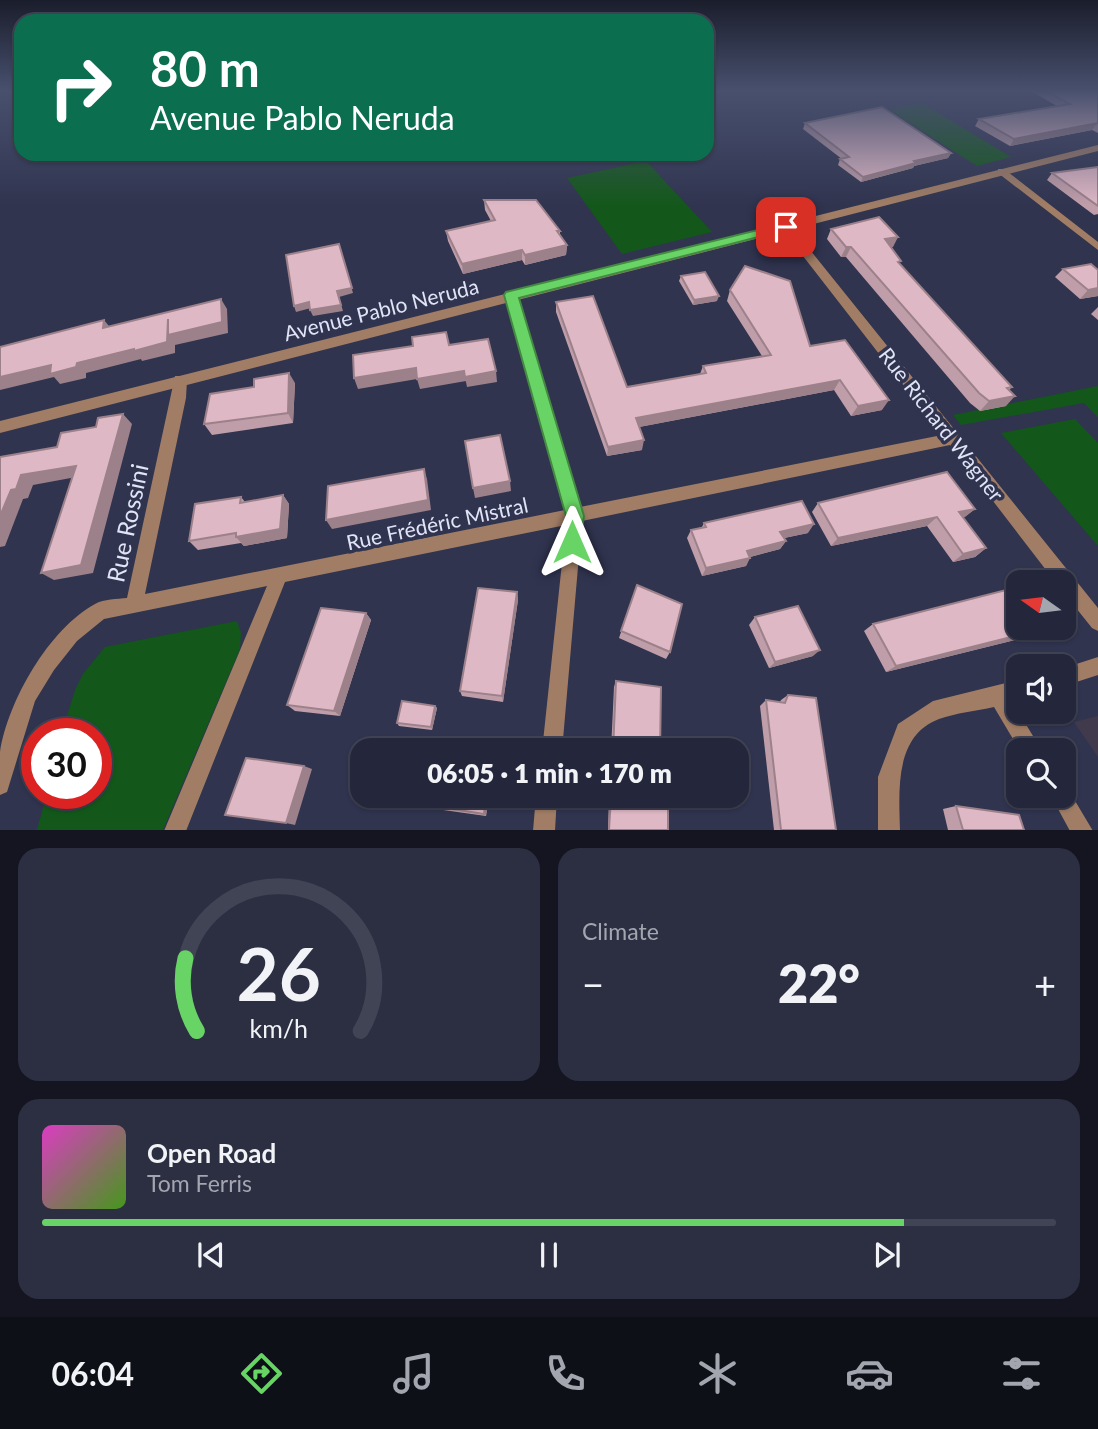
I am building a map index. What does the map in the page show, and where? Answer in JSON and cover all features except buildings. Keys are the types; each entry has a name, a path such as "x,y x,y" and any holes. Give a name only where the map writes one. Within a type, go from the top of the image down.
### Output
{"street":[{"name":"Avenue Pablo Neruda","path":"0,426 1098,148"},
{"path":"1000,171 1098,247"},
{"name":"Rue Richard Wagner","path":"786,227 1098,622"},
{"path":"511,295 575,516 553,738"},
{"name":"Rue Rossini","path":"0,785 27,697 47,663 71,635 100,611 134,605 179,398 180,380"},
{"name":"Rue Frédéric Mistral","path":"134,605 953,439"},
{"path":"175,830 279,577"},
{"path":"1076,673 1098,666"},
{"path":"889,830 888,777 905,731 933,711 1006,693"},
{"path":"998,695 1024,738"},
{"path":"544,830 546,808"},
{"path":"1068,808 1081,830"}],"shaded area":[{"path":"1098,716 1098,757 1075,724 1076,722"}],"green space":[{"path":"919,129 964,129 1011,157 977,166"},
{"path":"646,161 712,232 622,254 567,178"},
{"path":"1098,386 1098,417 1084,403 961,425 953,415"},
{"path":"1075,419 1098,443 1098,546 1001,433"},
{"path":"237,621 241,633 240,649 163,830 37,830 43,809 112,809 112,718 67,718 83,674 105,647"}],"route":[{"path":"572,542 575,516 511,295 786,227"}]}
